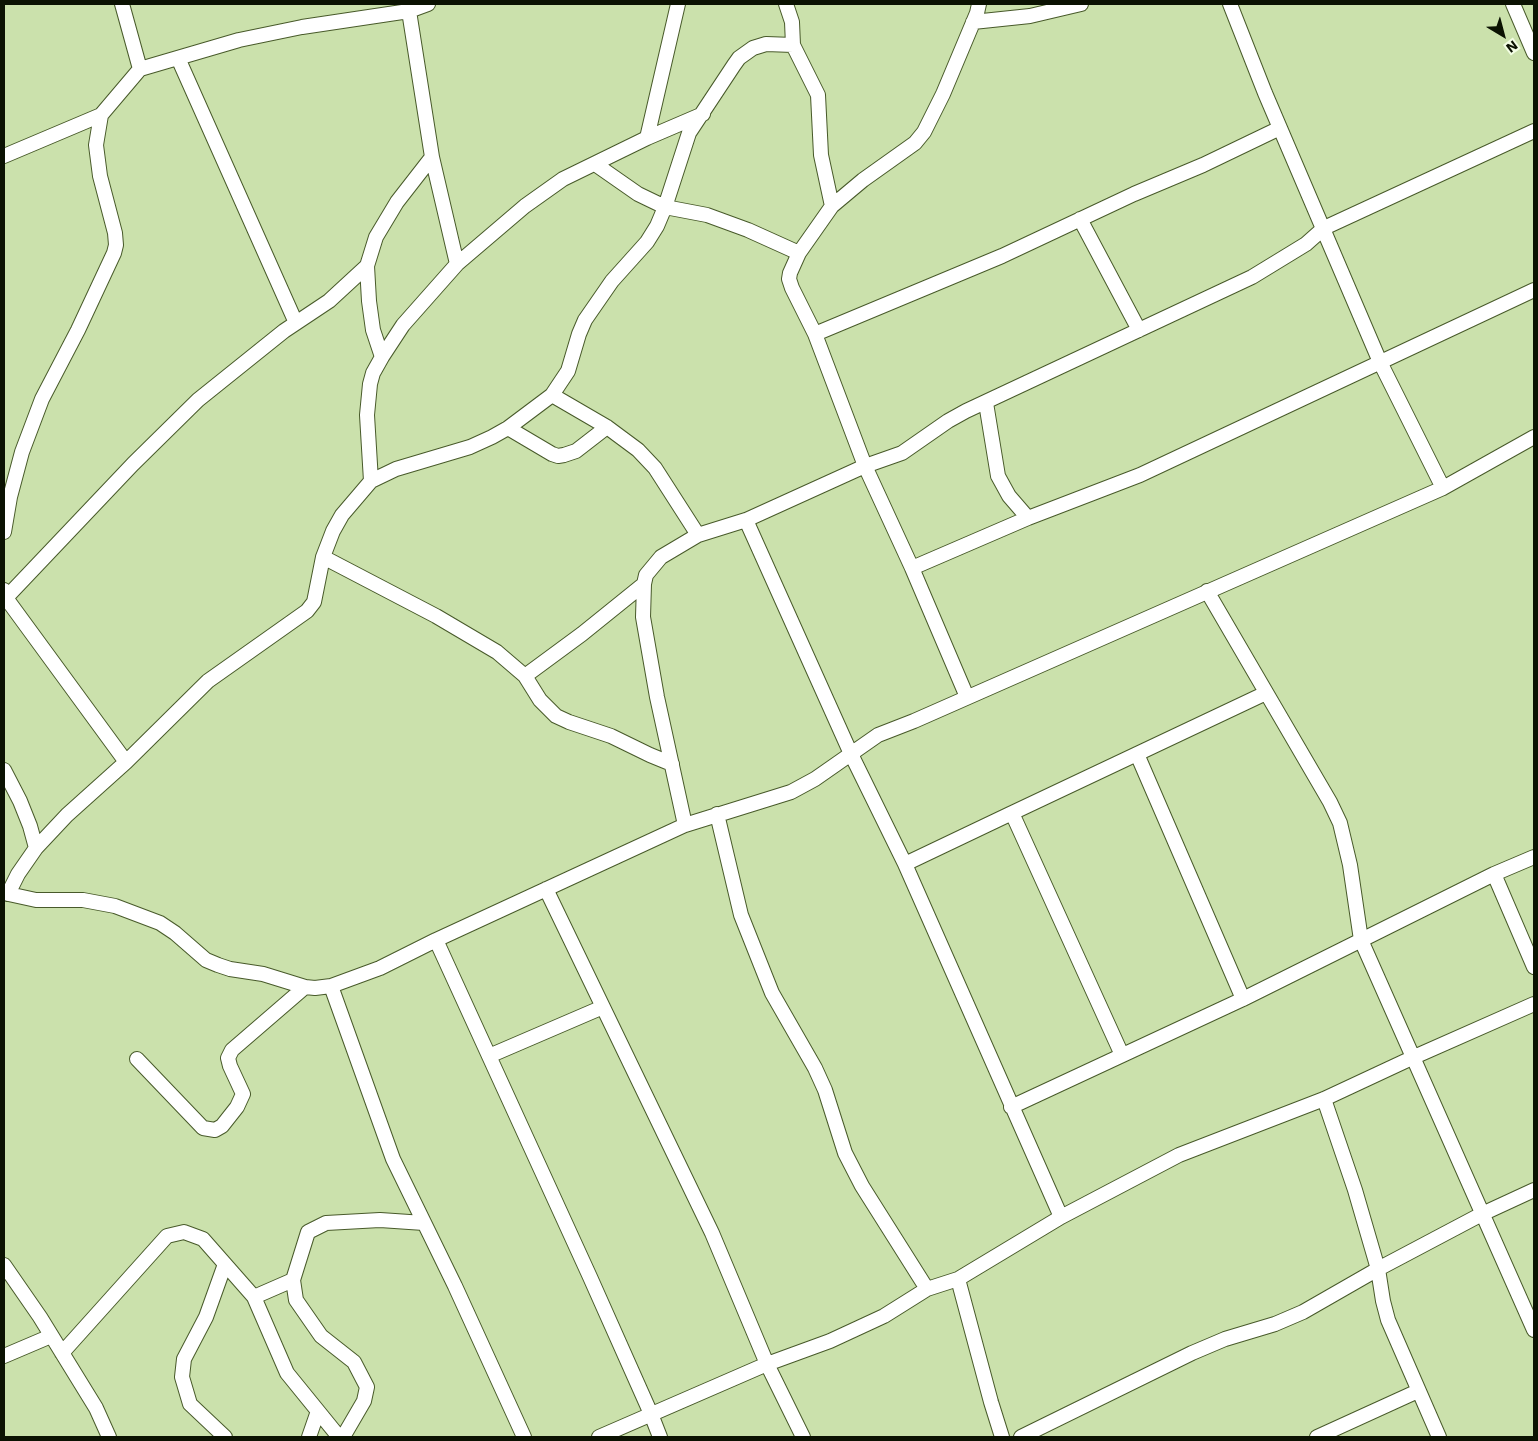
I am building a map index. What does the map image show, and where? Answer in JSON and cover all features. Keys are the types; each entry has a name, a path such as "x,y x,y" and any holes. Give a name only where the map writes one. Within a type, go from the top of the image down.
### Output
{"street":[{"path":"122,4 140,70"},
{"path":"4,156 101,115 140,70 239,40 302,27 409,11 428,4"},
{"path":"647,138 678,4"},
{"path":"786,4 792,22 793,45 818,95 821,155 832,206"},
{"path":"967,697 912,568 865,466 815,334 792,288 790,279 792,267 799,253 832,206 862,180 915,144 924,132 943,94 979,4"},
{"path":"973,22 1030,16 1081,4"},
{"path":"1230,4 1280,128 1380,362 1442,488"},
{"path":"1513,4 1534,53"},
{"path":"409,11 432,157 456,264"},
{"path":"793,45 766,44 753,48 739,58 689,133 666,207 657,226 647,242 612,281 585,320 568,371 552,396 508,428 470,447 396,469 371,481 342,515 333,531 323,558 314,602 307,611 208,681 126,762 67,815 36,848 6,893 36,900 83,900 115,906 160,924 175,933 206,960 218,965 230,969 263,974 305,987 331,986 380,968 436,940 685,825 791,792 815,779 878,735 914,721 1442,488 1534,437"},
{"path":"178,58 296,323"},
{"path":"371,481 368,397 373,373 404,325 456,264 526,206 563,179 647,138 703,114"},
{"path":"4,532 10,497 22,452 42,399 78,330 116,245 115,233 100,176 96,145 101,115"},
{"path":"815,334 1002,256 1280,128"},
{"path":"685,825 657,697 643,617 646,575 661,557 698,535 746,520 865,466 902,453 948,421 1252,277 1306,244 1324,228 1534,131"},
{"path":"382,357 373,330 367,266 376,238 392,209 432,157"},
{"path":"595,164 638,194 666,207 715,218 748,230 799,253"},
{"path":"1080,219 1139,330"},
{"path":"126,762 4,595 198,400 236,368 329,301 367,266"},
{"path":"912,568 1028,518 1140,475 1534,290"},
{"path":"552,396 607,427 638,450 655,468 698,535"},
{"path":"986,402 998,476 1009,496 1028,518"},
{"path":"508,428 552,454 564,456 576,451 607,427"},
{"path":"746,520 851,754 905,864 1061,1217"},
{"path":"323,558 498,652 524,676 540,700 556,716 611,736 672,764"},
{"path":"524,676 582,634 644,584"},
{"path":"1206,591 1330,802 1340,823 1350,864 1361,940 1534,1330"},
{"path":"905,864 1266,693"},
{"path":"1137,754 1243,999"},
{"path":"4,770 26,818 36,848"},
{"path":"1012,813 1122,1055"},
{"path":"717,814 741,915 772,993 815,1068 825,1090 846,1153 862,1186 927,1289"},
{"path":"1011,1107 1243,999 1494,874 1534,857"},
{"path":"1494,874 1534,967"},
{"path":"546,889 712,1233 767,1364 803,1437"},
{"path":"436,940 660,1437"},
{"path":"331,986 393,1159 455,1286 524,1437"},
{"path":"137,1059 203,1128 211,1131 216,1130 222,1126 237,1107 243,1094 228,1058 232,1050 305,987"},
{"path":"599,1437 767,1364 830,1341 884,1316 927,1289 958,1279 1061,1217 1179,1155 1324,1099 1534,1004"},
{"path":"489,1056 603,1008"},
{"path":"1324,1099 1356,1190 1378,1269 1388,1320 1439,1437"},
{"path":"1021,1437 1192,1353 1225,1339 1275,1324 1303,1312 1378,1269 1482,1214 1534,1190"},
{"path":"343,1437 364,1401 367,1387 354,1362 321,1336 296,1300 293,1280 308,1232 326,1224 380,1220 424,1223"},
{"path":"62,1353 167,1236 184,1232 203,1238 254,1296 287,1373 339,1437"},
{"path":"225,1264 206,1317 184,1359 182,1377 190,1404 225,1437"},
{"path":"4,1265 52,1336 96,1408 109,1437"},
{"path":"958,1279 1002,1437"},
{"path":"254,1296 293,1280"},
{"path":"4,1356 52,1336"},
{"path":"1324,1436 1418,1390"},
{"path":"309,1437 318,1411"}]}
